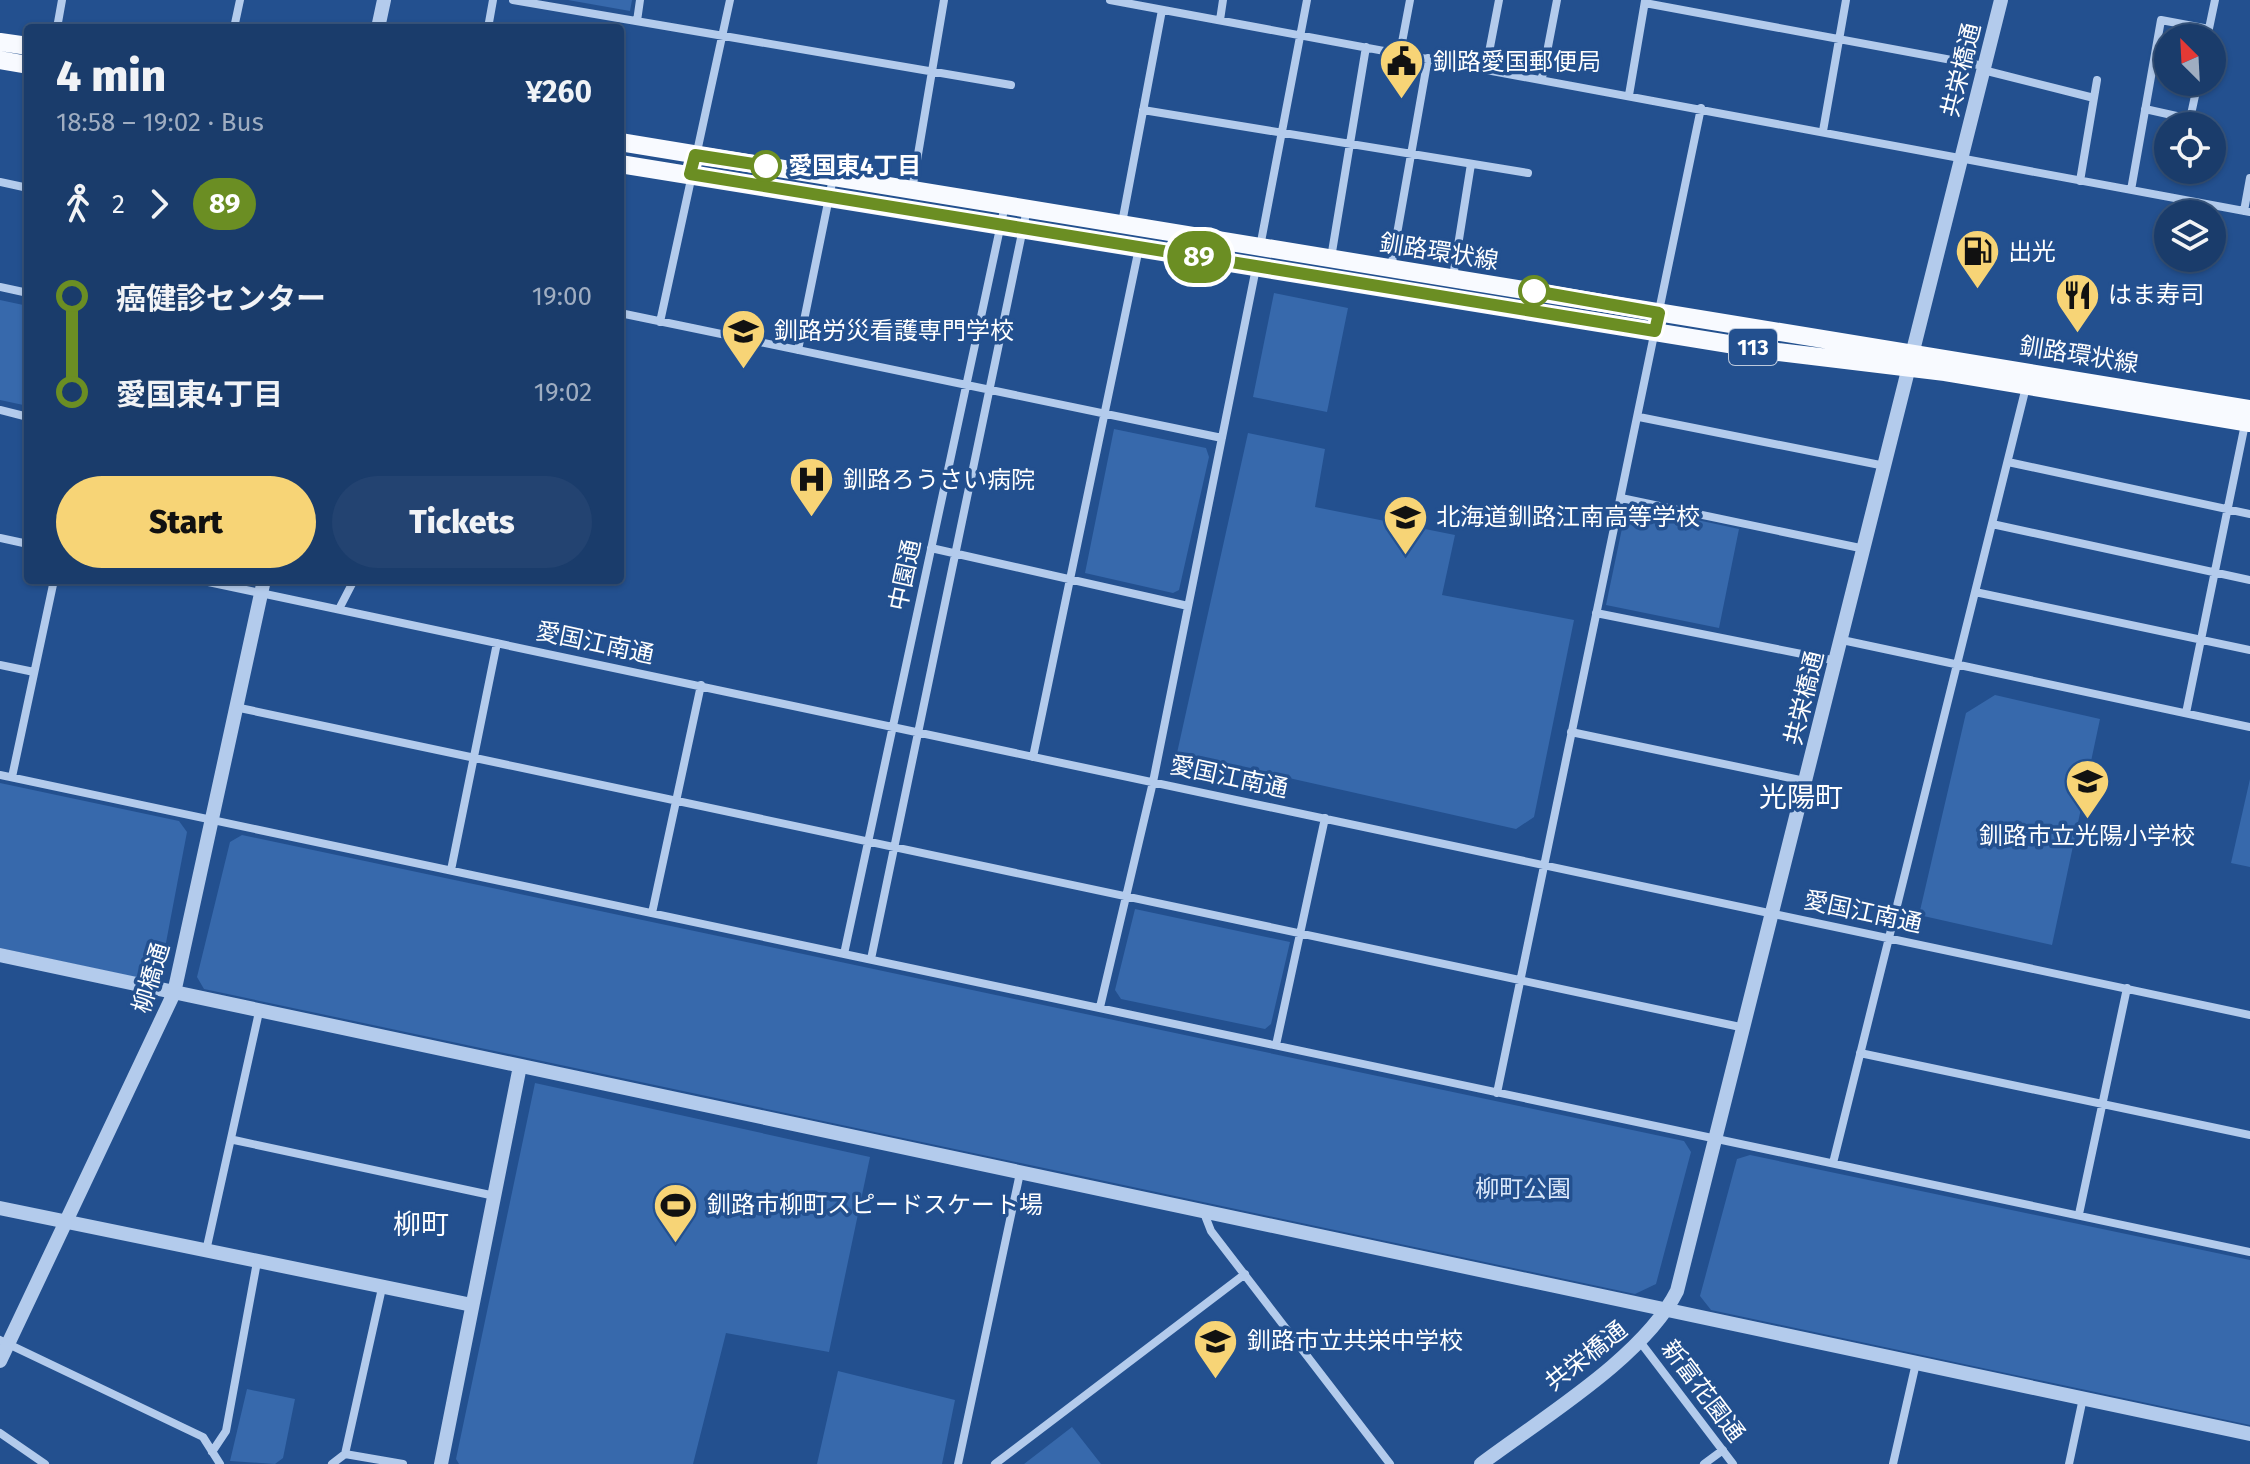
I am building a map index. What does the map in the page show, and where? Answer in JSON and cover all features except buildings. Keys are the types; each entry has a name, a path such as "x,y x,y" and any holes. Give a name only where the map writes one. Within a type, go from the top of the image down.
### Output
{"main road":[{"path":"0,42 24,45"},
{"path":"0,60 24,64"},
{"name":"釧路環状線","path":"624,143 1453,277 1657,322"},
{"name":"釧路環状線","path":"624,165 1256,267 1657,322 2248,416"},
{"name":"釧路環状線","path":"1912,361 2026,387 2248,416"}],"street":[{"path":"58,24 62,0"},
{"path":"235,24 240,0"},
{"path":"379,24 384,0"},
{"path":"489,24 493,0"},
{"path":"513,0 1011,85"},
{"path":"637,21 640,0"},
{"path":"660,322 730,0"},
{"path":"912,191 944,0"},
{"path":"1110,0 2247,211 2250,178"},
{"path":"1220,20 1223,0"},
{"path":"1100,1007 1153,782 1307,0"},
{"path":"1400,53 1410,0"},
{"path":"1486,68 1499,0"},
{"path":"1542,78 1557,0"},
{"path":"1823,131 1846,0"},
{"name":"共栄橋通","path":"1481,1464 1641,1343 1666,1312 1677,1291 2001,0"},
{"path":"2210,24 2215,0"},
{"path":"1629,95 1645,2 1984,68 2094,98"},
{"path":"1122,223 1162,10"},
{"path":"1331,258 1366,47"},
{"path":"1391,269 1428,58"},
{"path":"2131,190 2154,59"},
{"path":"2080,181 2097,80"},
{"path":"2145,109 2190,119 2195,96"},
{"path":"1497,1093 1701,108"},
{"path":"1143,110 1528,173"},
{"path":"1453,277 1471,164"},
{"path":"798,350 833,177"},
{"path":"0,182 24,187"},
{"name":"中園通","path":"844,954 1005,205"},
{"name":"中園通","path":"871,959 1027,209"},
{"path":"1033,757 1139,248"},
{"path":"0,287 24,292"},
{"path":"624,314 1222,438"},
{"path":"1833,1163 2026,387"},
{"path":"0,410 24,416"},
{"path":"2186,713 2248,416"},
{"path":"1639,417 1886,467"},
{"path":"2008,462 2250,514"},
{"path":"1621,498 1865,549"},
{"path":"1992,524 2250,580"},
{"path":"0,538 24,543"},
{"path":"931,548 1188,606"},
{"path":"12,777 53,584"},
{"name":"愛国江南通","path":"236,584 263,587 339,609 497,643 2250,1015"},
{"path":"339,609 352,584"},
{"name":"柳橋通","path":"0,1361 4,1342 66,1221 174,993 263,587"},
{"path":"1975,592 2250,650"},
{"path":"1596,613 1837,661"},
{"path":"1842,640 2250,727"},
{"path":"451,870 497,643"},
{"path":"0,665 34,672"},
{"path":"652,913 701,685"},
{"path":"235,707 675,803 894,846 1745,1028"},
{"path":"1571,732 1806,781"},
{"path":"0,775 2250,1252"},
{"path":"1276,1045 1325,818"},
{"path":"0,955 2250,1434"},
{"path":"2079,1214 2127,988"},
{"path":"206,1251 234,1140 259,1012"},
{"path":"1860,1053 2250,1135"},
{"path":"441,1464 520,1066"},
{"path":"234,1140 495,1196"},
{"path":"958,1464 1020,1173"},
{"path":"0,1208 472,1305"},
{"path":"1204,1213 1211,1231 1390,1464"},
{"path":"212,1452 226,1431 257,1262"},
{"path":"995,1464 1245,1274"},
{"path":"332,1464 345,1454 382,1288"},
{"path":"4,1342 203,1437 220,1464"},
{"name":"新富花園通","path":"1641,1343 1733,1464"},
{"path":"1893,1464 1916,1363"},
{"path":"2069,1464 2083,1398"},
{"path":"0,1433 45,1464"},
{"path":"1704,1464 1723,1450"},
{"path":"345,1454 403,1464"}],"green space":[{"path":"568,0 632,0 630,11"},
{"path":"1274,293 1348,308 1327,412 1253,397"},
{"path":"0,300 24,305 24,405 0,400"},
{"path":"1114,429 1206,448 1209,457 1179,590 1173,593 1085,573"},
{"path":"1248,433 1325,449 1315,507 1455,535 1442,595 1574,620 1534,817 1516,829 1177,753"},
{"path":"1637,507 1739,529 1719,628 1606,605 1625,514"},
{"path":"1995,695 2100,719 2052,945 1919,915 1966,713"},
{"path":"2250,779 2250,867 2231,863"},
{"path":"0,783 179,821 187,832 161,969 148,980 0,948"},
{"name":"柳町公園","path":"242,835 1684,1141 1691,1152 1656,1284 1635,1294 204,989 197,977 230,842"},
{"path":"1135,909 1290,942 1271,1024 1265,1029 1121,999 1115,990"},
{"name":"釧路市柳町スピードスケート場","path":"535,1083 870,1157 829,1352 726,1333 693,1464 459,1464 456,1459"},
{"path":"1750,1155 2250,1260 2250,1425 1711,1310 1700,1296 1737,1159"},
{"path":"838,1371 955,1400 942,1464 817,1464"},
{"path":"247,1389 295,1399 283,1458 275,1464 230,1461"},
{"path":"1072,1427 1101,1464 1024,1464"}],"bus line":[{"name":"89","path":"766,166 695,155 690,174 827,199 1457,297 1655,331 1659,313 1534,291"}],"place":[{"name":"釧路愛国郵便局","path":"1402,101"},
{"name":"愛国東4丁目","path":"766,166"},
{"name":"出光","path":"1977,291"},
{"name":"はま寿司","path":"2077,334"},
{"name":"釧路労災看護専門学校","path":"743,370"},
{"name":"釧路ろうさい病院","path":"812,519"},
{"name":"北海道釧路江南高等学校","path":"1405,556"},
{"name":"釧路市立光陽小学校","path":"2087,821"},
{"name":"釧路市柳町スピードスケート場","path":"676,1244"},
{"name":"釧路市立共栄中学校","path":"1216,1380"}],"district":[{"name":"光陽町","path":"1801,797"},
{"name":"柳町","path":"421,1224"}]}
